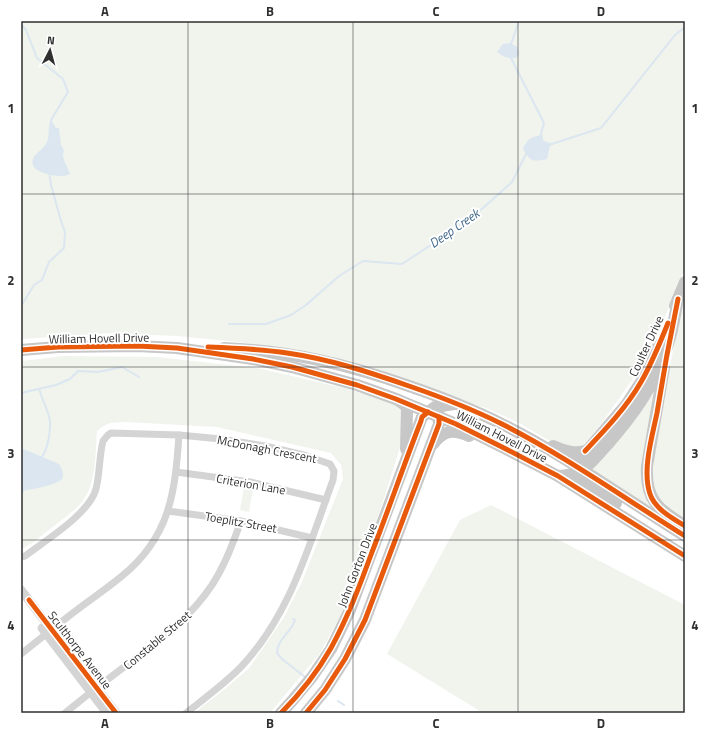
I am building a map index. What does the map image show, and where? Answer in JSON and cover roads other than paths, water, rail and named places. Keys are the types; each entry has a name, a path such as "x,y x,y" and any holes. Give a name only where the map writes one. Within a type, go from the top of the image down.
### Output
{"main road":[{"name":"Coulter Drive","path":"578,470 580,459 585,451 626,405 641,382 654,358 685,282"},
{"name":"Coulter Drive","path":"578,470 588,466 636,410 654,381 669,344 678,299"},
{"path":"669,344 646,479 650,495 659,508 685,526"},
{"name":"William Hovell Drive","path":"21,350 58,347 150,346 176,348 253,359 292,367 357,385 434,412 558,476 685,556"},
{"name":"William Hovell Drive","path":"176,348 201,346 287,353 351,367 422,390 502,424 556,454 578,470 685,536"},
{"path":"306,713 329,684 358,636 375,596 440,424 422,390"},
{"path":"396,398 406,406 407,410 406,460"},
{"path":"434,412 455,403"},
{"name":"John Gorton Drive","path":"281,713 312,677 331,649 341,630 368,565 422,417 434,412"},
{"path":"502,424 536,436 562,450 572,453 585,451"},
{"path":"432,445 440,436 448,432 460,432 491,446 506,449"},
{"path":"558,476 568,476 578,470 582,482 624,507 685,549"}],"street":[{"name":"McDonagh Crescent","path":"21,564 23,557 78,515 87,506 95,491 103,441 108,434 116,432 179,435 256,444 326,461 332,467 334,476 289,597 275,622 241,667 186,713"},
{"path":"21,654 135,564 152,544 168,511 172,495 176,472 179,435"},
{"name":"Criterion Lane","path":"176,472 250,482 326,500"},
{"name":"Toeplitz Street","path":"168,511 241,521 312,538"},
{"name":"Constable Street","path":"65,713 174,628 199,603 213,584 224,564 241,521"},
{"name":"Sculthorpe Avenue","path":"21,590 49,632"},
{"name":"Sculthorpe Avenue","path":"21,600 49,632 94,690 116,713"},
{"name":"Sculthorpe Avenue","path":"94,690 107,713"}],"waterway":[{"name":"Deep Creek","path":"510,47 519,21"},
{"path":"21,24 26,30 37,58 63,79 68,92 51,120 51,123"},
{"path":"549,145 601,128 675,35 685,27"},
{"name":"Deep Creek","path":"510,56 544,123 540,137"},
{"name":"Deep Creek","path":"229,324 266,324 291,315 306,305 339,276 363,261 402,264 483,208 512,182 527,152"},
{"path":"21,306 34,285 42,280 49,262 64,248 65,232 51,185 49,172"},
{"name":"Deep Creek","path":"21,393 56,385 70,379 78,371 98,372 122,367 139,377"},
{"path":"39,389 50,421 49,439 43,456 40,459"},
{"path":"293,619 295,620 293,625 279,644 277,653 282,659 305,677"},
{"path":"338,701 344,705"}]}
